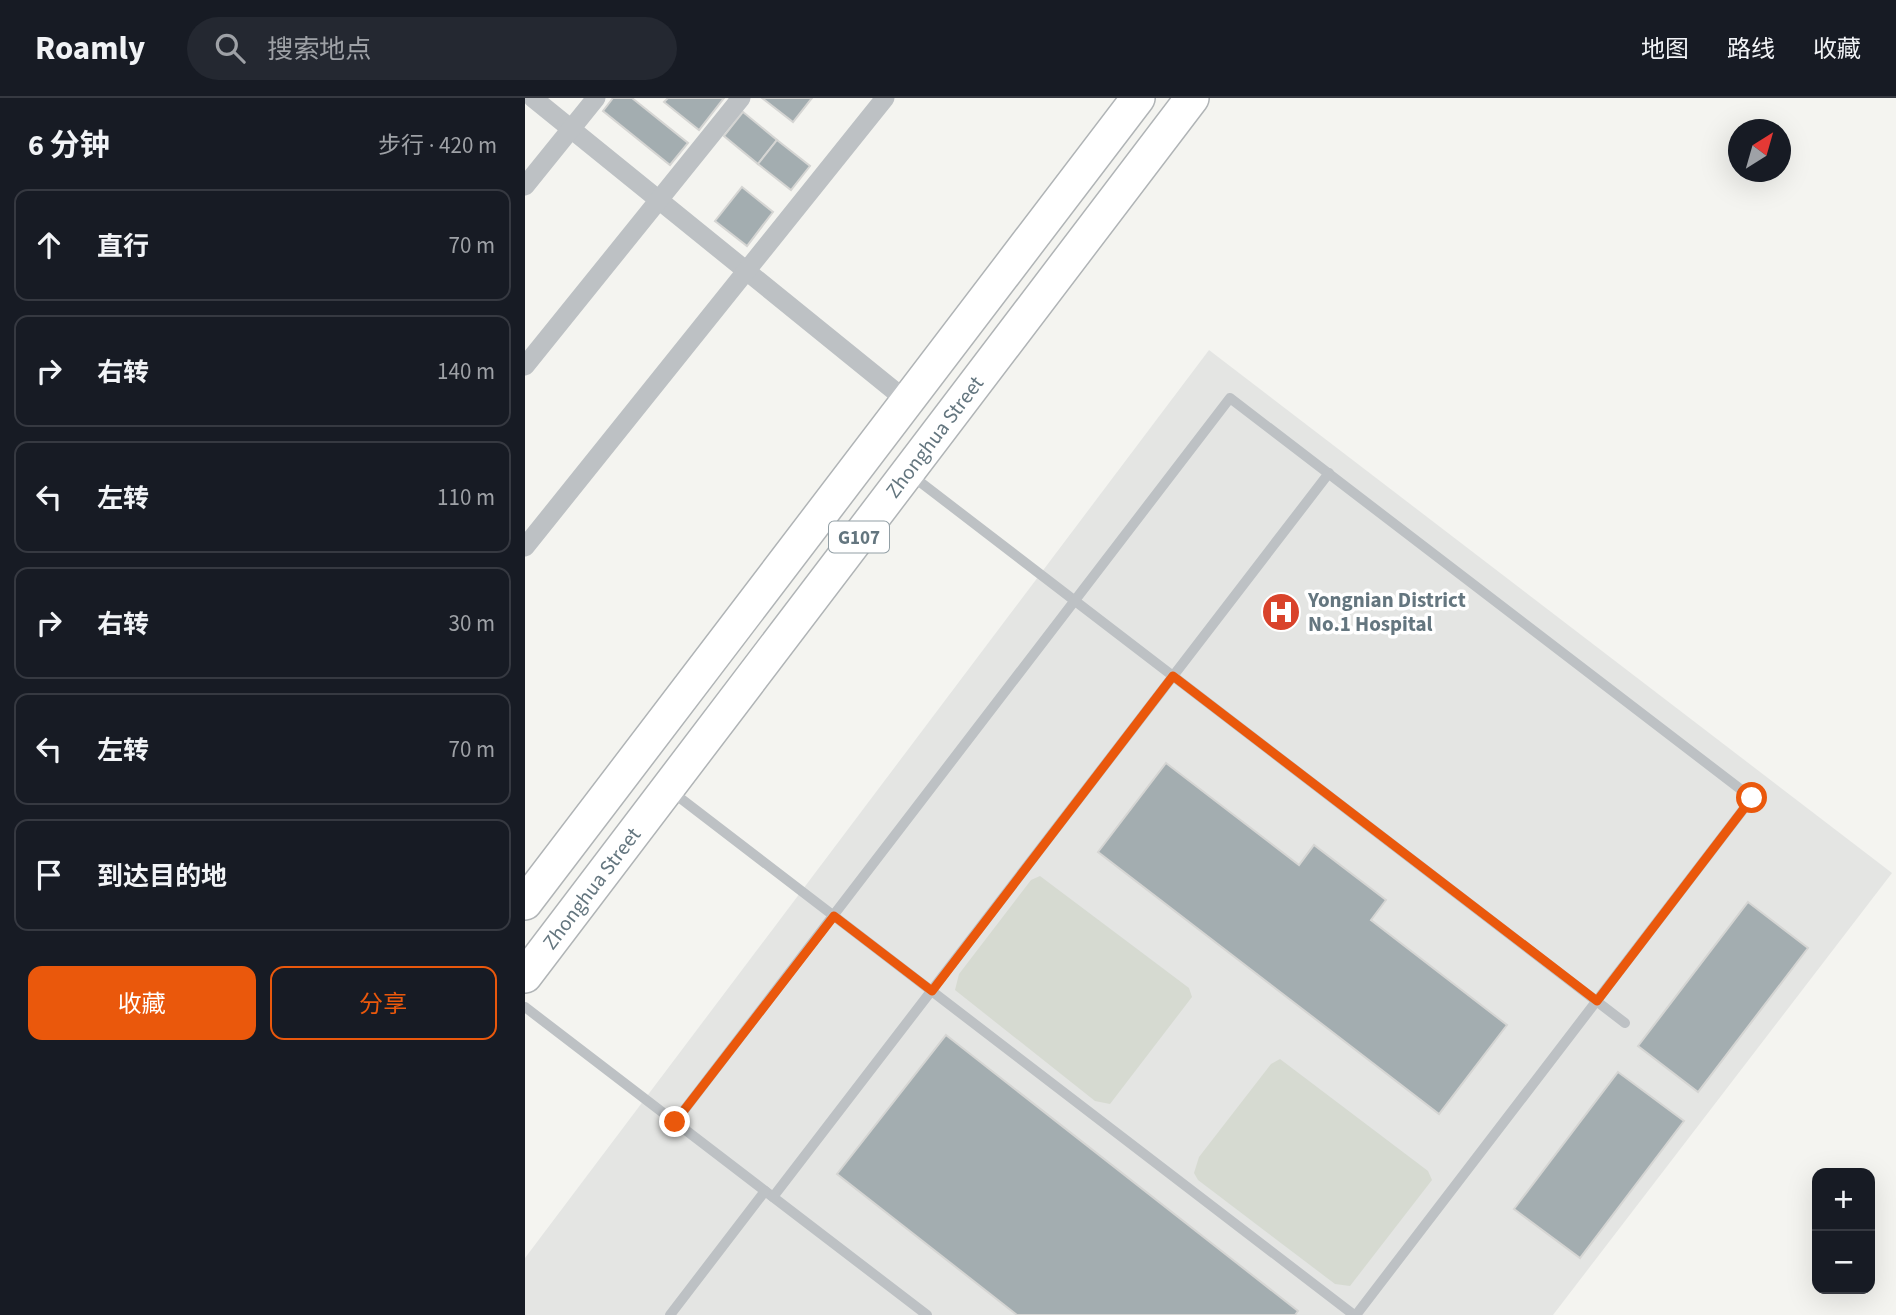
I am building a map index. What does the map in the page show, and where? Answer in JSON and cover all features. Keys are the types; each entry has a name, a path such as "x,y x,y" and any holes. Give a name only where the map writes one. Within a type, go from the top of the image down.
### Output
{"highway":[{"name":"Zhonghua Street","path":"527,898 1138,98"},
{"name":"Zhonghua Street","path":"525,976 1192,98"}],"street":[{"path":"533,98 907,401"},
{"path":"525,186 596,98"},
{"path":"525,366 741,98"},
{"path":"525,547 885,98"}],"lane":[{"path":"667,789 834,916 1355,1315 1752,798 1230,398 834,916 675,1122"},
{"path":"908,472 1625,1023"},
{"path":"670,1315 932,991 1329,473"},
{"path":"525,1006 927,1315"}],"shaded area":[{"name":"Yongnian District No.1 Hospital","path":"1209,350 1892,873 1553,1315 525,1315 525,1258"},
{"path":"1040,876 1189,988 1192,997 1110,1104 1095,1101 955,990 959,974 1031,880"},
{"path":"1280,1059 1428,1171 1432,1180 1350,1286 1335,1284 1198,1180 1194,1173 1199,1157 1271,1064"}],"building":[{"path":"613,98 632,98 688,143 670,165 603,111"},
{"path":"668,98 724,98 699,130 664,102"},
{"path":"762,98 812,98 793,122"},
{"path":"743,112 777,140 758,164 724,136"},
{"path":"777,140 810,166 791,190 758,164"},
{"path":"742,187 773,212 747,246 715,221"},
{"path":"1166,763 1299,865 1314,845 1386,900 1371,920 1507,1025 1439,1114 1098,852"},
{"path":"1748,902 1808,948 1698,1092 1638,1046"},
{"path":"946,1035 1298,1311 1295,1315 1017,1315 837,1174"},
{"path":"1618,1072 1684,1121 1580,1258 1514,1209"}],"place":[{"name":"Yongnian District No.1 Hospital","path":"1281,612"}],"route":[{"path":"675,1122 834,916 932,991 1173,676 1597,1001 1752,798"}]}
